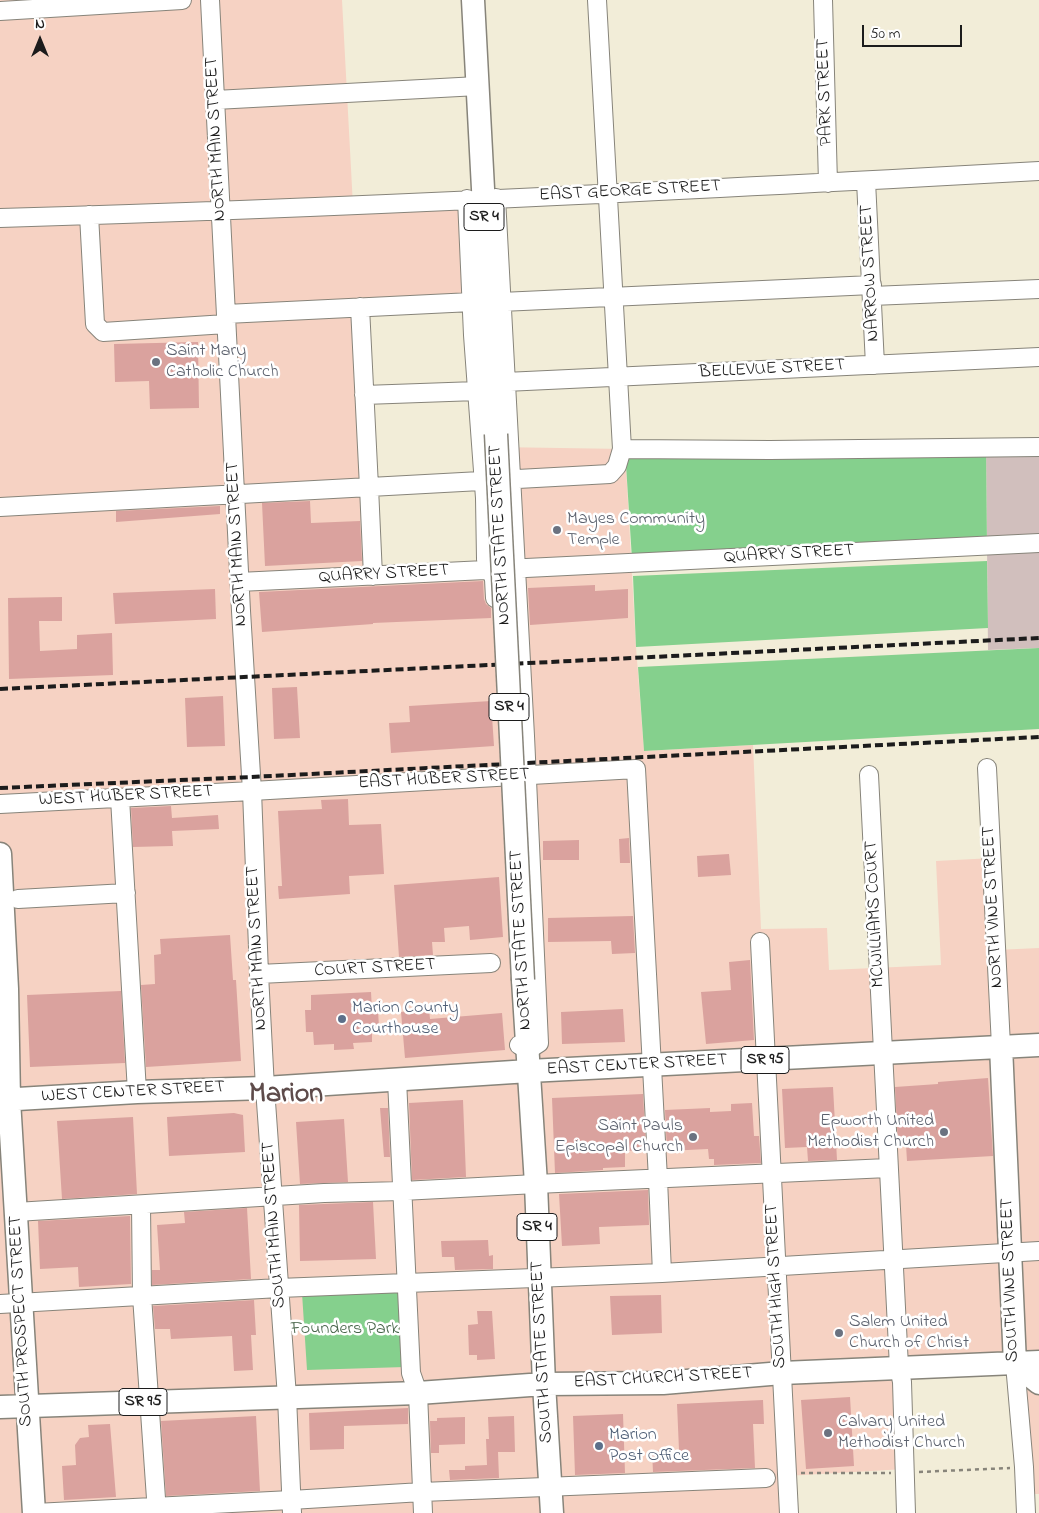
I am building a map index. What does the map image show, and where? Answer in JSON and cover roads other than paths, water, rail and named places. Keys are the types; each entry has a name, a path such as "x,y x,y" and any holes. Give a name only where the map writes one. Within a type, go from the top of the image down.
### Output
{"main road":[{"name":"NORTH STATE STREET","path":"473,0 528,1060"},
{"name":"SOUTH PROSPECT STREET","path":"0,854 7,989 4,1100 16,1212 11,1303 28,1406 34,1513"},
{"name":"EAST CENTER STREET","path":"265,1088 397,1080 528,1060 651,1066 1039,1045"},
{"name":"SOUTH VINE STREET","path":"1001,1046 1015,1364"},
{"name":"SOUTH STATE STREET","path":"528,1060 552,1513"},
{"name":"WEST CENTER STREET","path":"4,1100 137,1092 265,1088"},
{"name":"EAST CHURCH STREET","path":"287,1397 418,1393 544,1384 664,1383 782,1373 1039,1362"},
{"path":"1015,1364 1039,1384"},
{"name":"SR 95","path":"0,1407 287,1397"}],"street":[{"path":"0,11 182,0"},
{"name":"NORTH MAIN STREET","path":"210,0 239,582 252,792 265,1088"},
{"path":"0,507 610,474 617,466 622,449 597,0"},
{"name":"PARK STREET","path":"823,0 828,183"},
{"path":"215,100 478,86"},
{"name":"EAST GEORGE STREET","path":"0,218 221,211 828,183 1039,171"},
{"name":"NARROW STREET","path":"866,181 876,365"},
{"path":"482,198 501,302 516,569 539,1043 528,1060 519,1045 514,986 506,777 494,579 486,559 472,302 482,198"},
{"path":"89,215 95,324 103,332 360,307 472,302"},
{"path":"501,302 614,297 1039,289"},
{"path":"360,307 373,576"},
{"name":"BELLEVUE STREET","path":"505,382 1039,357"},
{"path":"364,395 477,391"},
{"path":"622,449 770,450 1039,447"},
{"name":"QUARRY STREET","path":"239,582 1039,543"},
{"name":"NORTH VINE STREET","path":"987,768 1001,1046"},
{"name":"EAST HUBER STREET","path":"252,792 636,769 651,1066"},
{"name":"MCWILLIAMS COURT","path":"869,775 893,1260 899,1367 902,1382 906,1513"},
{"name":"WEST HUBER STREET","path":"0,804 252,792"},
{"path":"120,798 137,1092"},
{"path":"18,899 126,893"},
{"name":"SOUTH HIGH STREET","path":"760,942 789,1513"},
{"name":"COURT STREET","path":"259,974 491,963"},
{"path":"651,1066 662,1272"},
{"path":"397,1080 411,1373 418,1393 423,1513"},
{"name":"SOUTH MAIN STREET","path":"265,1088 287,1397 292,1507"},
{"path":"16,1212 324,1193 888,1168"},
{"path":"141,1204 142,1296 156,1510"},
{"path":"11,1303 279,1288 662,1272 1039,1251"},
{"name":"SOUTH VINE STREET","path":"1015,1364 1026,1513"},
{"path":"34,1513 292,1507 422,1492 766,1478"}],"railway":[{"path":"0,689 1039,638"},
{"path":"0,788 1039,737"}],"place":[{"name":"Saint Mary Catholic Church","path":"156,362"},
{"name":"Mayes Community Temple","path":"557,530"},
{"name":"Marion County Courthouse","path":"342,1019"},
{"name":"Epworth United Methodist Church","path":"944,1132"},
{"name":"Saint Pauls Episcopal Church","path":"693,1137"},
{"name":"Salem United Church of Christ","path":"839,1333"},
{"name":"Calvary United Methodist Church","path":"828,1433"},
{"name":"Marion Post Office","path":"599,1446"}],"district":[{"name":"Marion","path":"286,1096"}],"park label":[{"name":"Founders Park","path":"345,1330"}]}
